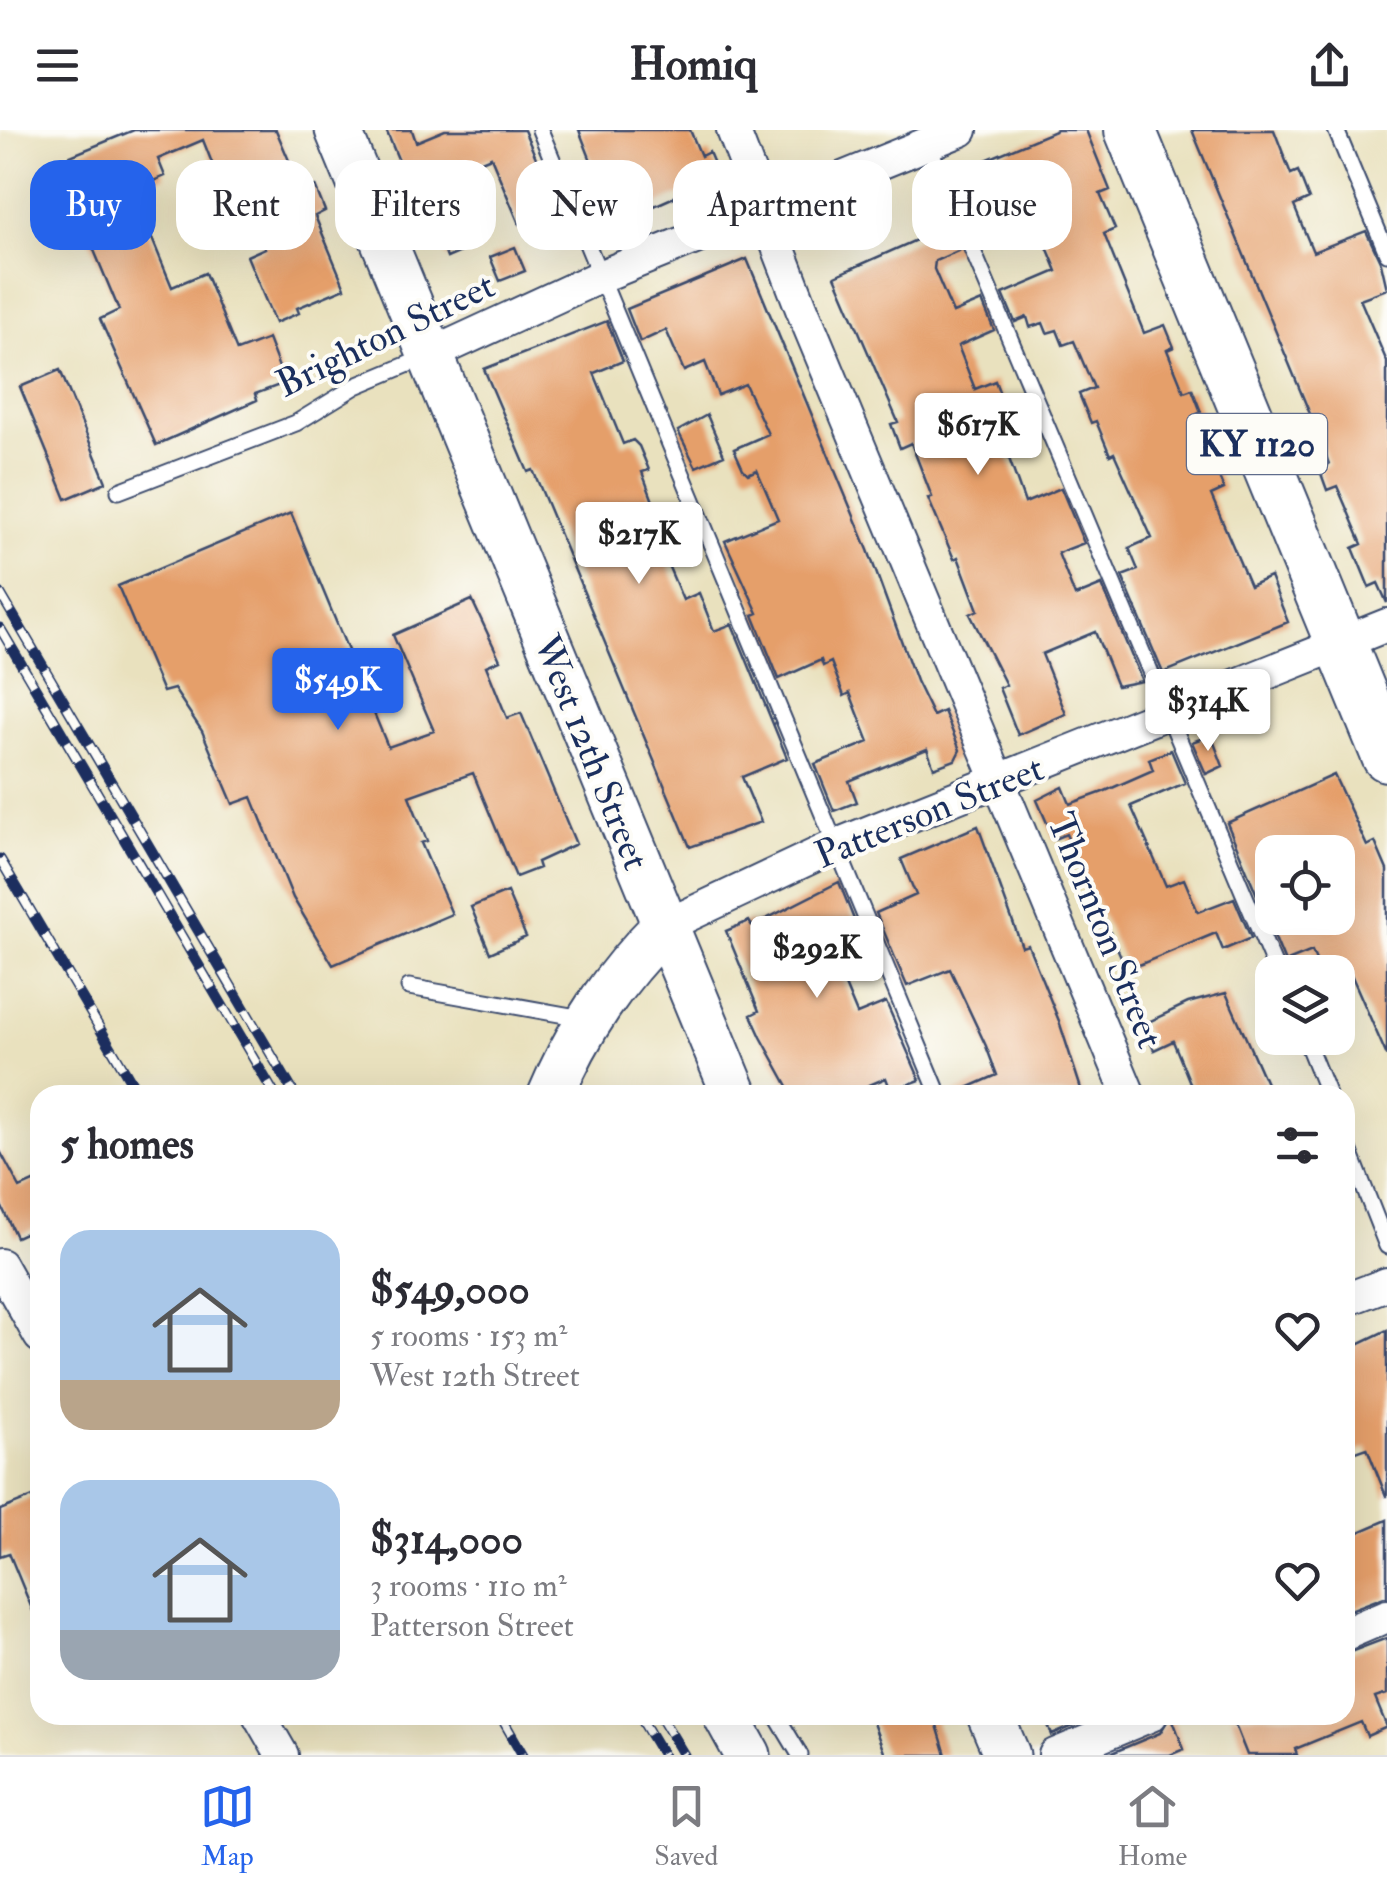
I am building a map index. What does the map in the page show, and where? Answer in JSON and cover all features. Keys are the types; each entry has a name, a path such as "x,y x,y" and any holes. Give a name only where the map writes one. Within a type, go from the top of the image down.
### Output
{"main road":[{"name":"KY 1120","path":"1130,130 1387,756"}],"street":[{"name":"West 12th Street","path":"338,130 731,1085"},
{"name":"Thornton Street","path":"733,130 746,160"},
{"name":"Brighton Street","path":"874,160 924,137 961,130"},
{"name":"Brighton Street","path":"432,354 673,247"},
{"name":"Thornton Street","path":"781,250 802,310 1002,781 1125,1085"},
{"name":"Patterson Street","path":"556,1085 588,1020 633,958 664,926 837,845 1168,716 1387,624"},
{"path":"0,1265 30,1318"},
{"path":"1355,1296 1387,1284"},
{"path":"1355,1630 1387,1616"},
{"path":"264,1725 282,1755"},
{"path":"732,1725 748,1755"},
{"path":"994,1725 1006,1755"},
{"path":"1055,1755 1127,1725"}],"lane":[{"path":"540,130 935,1085"},
{"path":"1336,130 1387,253"},
{"path":"924,137 1270,955"},
{"name":"Brighton Street","path":"119,491 296,423 356,386 432,354"},
{"path":"409,987 588,1020"},
{"path":"1312,1055 1324,1085"},
{"path":"1355,1164 1387,1246"},
{"path":"782,1725 800,1755"}],"building":[{"path":"134,130 276,130 289,160 211,160 203,140 158,159 165,176 156,180 156,160 61,160"},
{"path":"386,130 412,130 416,142 445,130 524,130 537,160 516,160 516,217 496,160 491,157 398,160"},
{"path":"579,130 690,130 701,156 709,152 712,160 673,160 673,198 653,206 653,160 591,160"},
{"path":"1057,130 1086,130 1110,190 1100,194 1115,229 1104,234 1144,333 1165,325 1174,347 1167,350 1184,392 1192,389 1201,412 1193,416 1224,489 1211,495 1250,586 1270,577 1288,622 1163,673 1122,576 1138,570 1129,548 1152,538 1114,453 1110,455 1096,421 1091,423 1079,394 1094,388 1074,341 1063,345 1057,330 1047,333 1043,323 1030,327 1027,317 1015,322 1003,294 1057,271 1048,250 1072,250 1072,160 986,160"},
{"path":"1192,130 1274,130 1291,174 1298,171 1309,199 1294,206 1313,252 1366,231 1381,263 1387,289 1360,299 1387,362 1387,603 1378,583 1369,587 1353,548 1362,544 1337,486 1327,490 1319,468 1329,464 1315,426"},
{"path":"315,186 325,211 315,216"},
{"path":"315,216 345,288 297,308 299,313 275,323 247,256 260,250 315,250"},
{"path":"912,242 912,250 960,250 935,261 934,269 953,313 982,301 994,330 958,346 975,389 995,381 1010,420 997,425 1025,503 1061,488 1084,543 1058,553 1075,596 1102,585 1142,681 1117,686 1095,632 1042,654 1066,714 1018,735 999,688 1006,685 970,614 978,610 958,557 954,559 928,498 932,497 911,443 900,448 891,424 898,422 835,276"},
{"path":"515,247 525,271 500,281 490,257"},
{"path":"156,248 172,287 205,273 237,351 268,339 285,383 255,394 257,400 156,445 100,319 119,310 94,250"},
{"path":"444,250 465,250 447,258"},
{"path":"747,259 868,550 916,681 933,716 944,711 960,750 955,760 934,768 927,749 849,781 857,802 834,811 815,764 869,742 850,693 844,696 831,662 823,666 821,660 779,679 753,615 758,613 725,541 778,519 757,470 748,474 734,449 768,434 745,384 718,395 705,362 684,371 666,330 640,342 627,309"},
{"path":"607,321 623,361 594,373 623,444 633,440 639,446 649,470 642,472 657,512 647,516 683,600 699,593 714,631 732,624 787,758 742,777 761,822 690,847 533,470 528,472 484,369"},
{"path":"60,370 106,482 66,499 20,387"},
{"path":"707,415 724,455 696,467 678,431"},
{"path":"291,513 388,747 434,731 393,635 472,600 500,660 486,666 507,718 521,713 576,844 537,862 539,868 516,877 473,773 409,796 427,841 421,843 452,914 333,965 293,898 252,797 233,804 202,731 174,689 163,692 118,586"},
{"path":"1211,735 1223,766 1206,774 1192,742"},
{"path":"1171,750 1185,783 1131,806 1166,886 1184,879 1198,912 1234,898 1251,938 1223,950 1216,933 1127,970 1066,834 1054,839 1037,800 1063,787 1070,804 1103,792 1153,770 1149,759"},
{"path":"1334,775 1367,846 1375,842 1387,870 1387,1056 1355,983 1355,955 1314,955 1312,951 1282,955 1274,935 1355,935 1355,835 1255,835 1255,890 1227,823"},
{"path":"978,826 1022,947 1028,945 1059,1021 1080,1085 974,1085 997,1075 950,969 907,986 876,913 916,895 901,859"},
{"path":"839,882 865,947 834,959 857,1014 886,1002 920,1080 907,1085 889,1085 886,1078 870,1085 787,1085 751,1015 759,1011 726,931 749,921 752,926"},
{"path":"507,892 526,937 490,953 471,907"},
{"path":"1226,993 1267,1085 1191,1085 1173,1041 1154,1050 1142,1025 1188,1003"},
{"path":"0,1151 20,1188 30,1184 30,1231 16,1237 0,1203"},
{"path":"1387,1330 1387,1496 1367,1448 1355,1452 1355,1345"},
{"path":"30,1498 30,1604 9,1553 0,1556 0,1510"},
{"path":"1387,1520 1387,1596 1355,1608 1355,1534"},
{"path":"1387,1638 1387,1694 1375,1698 1387,1727 1367,1736 1361,1722 1355,1724 1355,1650"},
{"path":"874,1725 937,1725 946,1755 885,1755"},
{"path":"1048,1725 1076,1725 1052,1735"},
{"path":"1165,1725 1175,1725 1184,1749 1170,1755 1107,1755 1160,1733"},
{"path":"1235,1725 1354,1725 1295,1749 1297,1755 1247,1755"}],"railway":[{"path":"0,593 289,1085"},
{"path":"0,628 269,1085"},
{"path":"0,859 133,1085"},
{"path":"506,1725 523,1755"},
{"path":"645,1725 663,1755"},
{"path":"666,1725 684,1755"}]}
